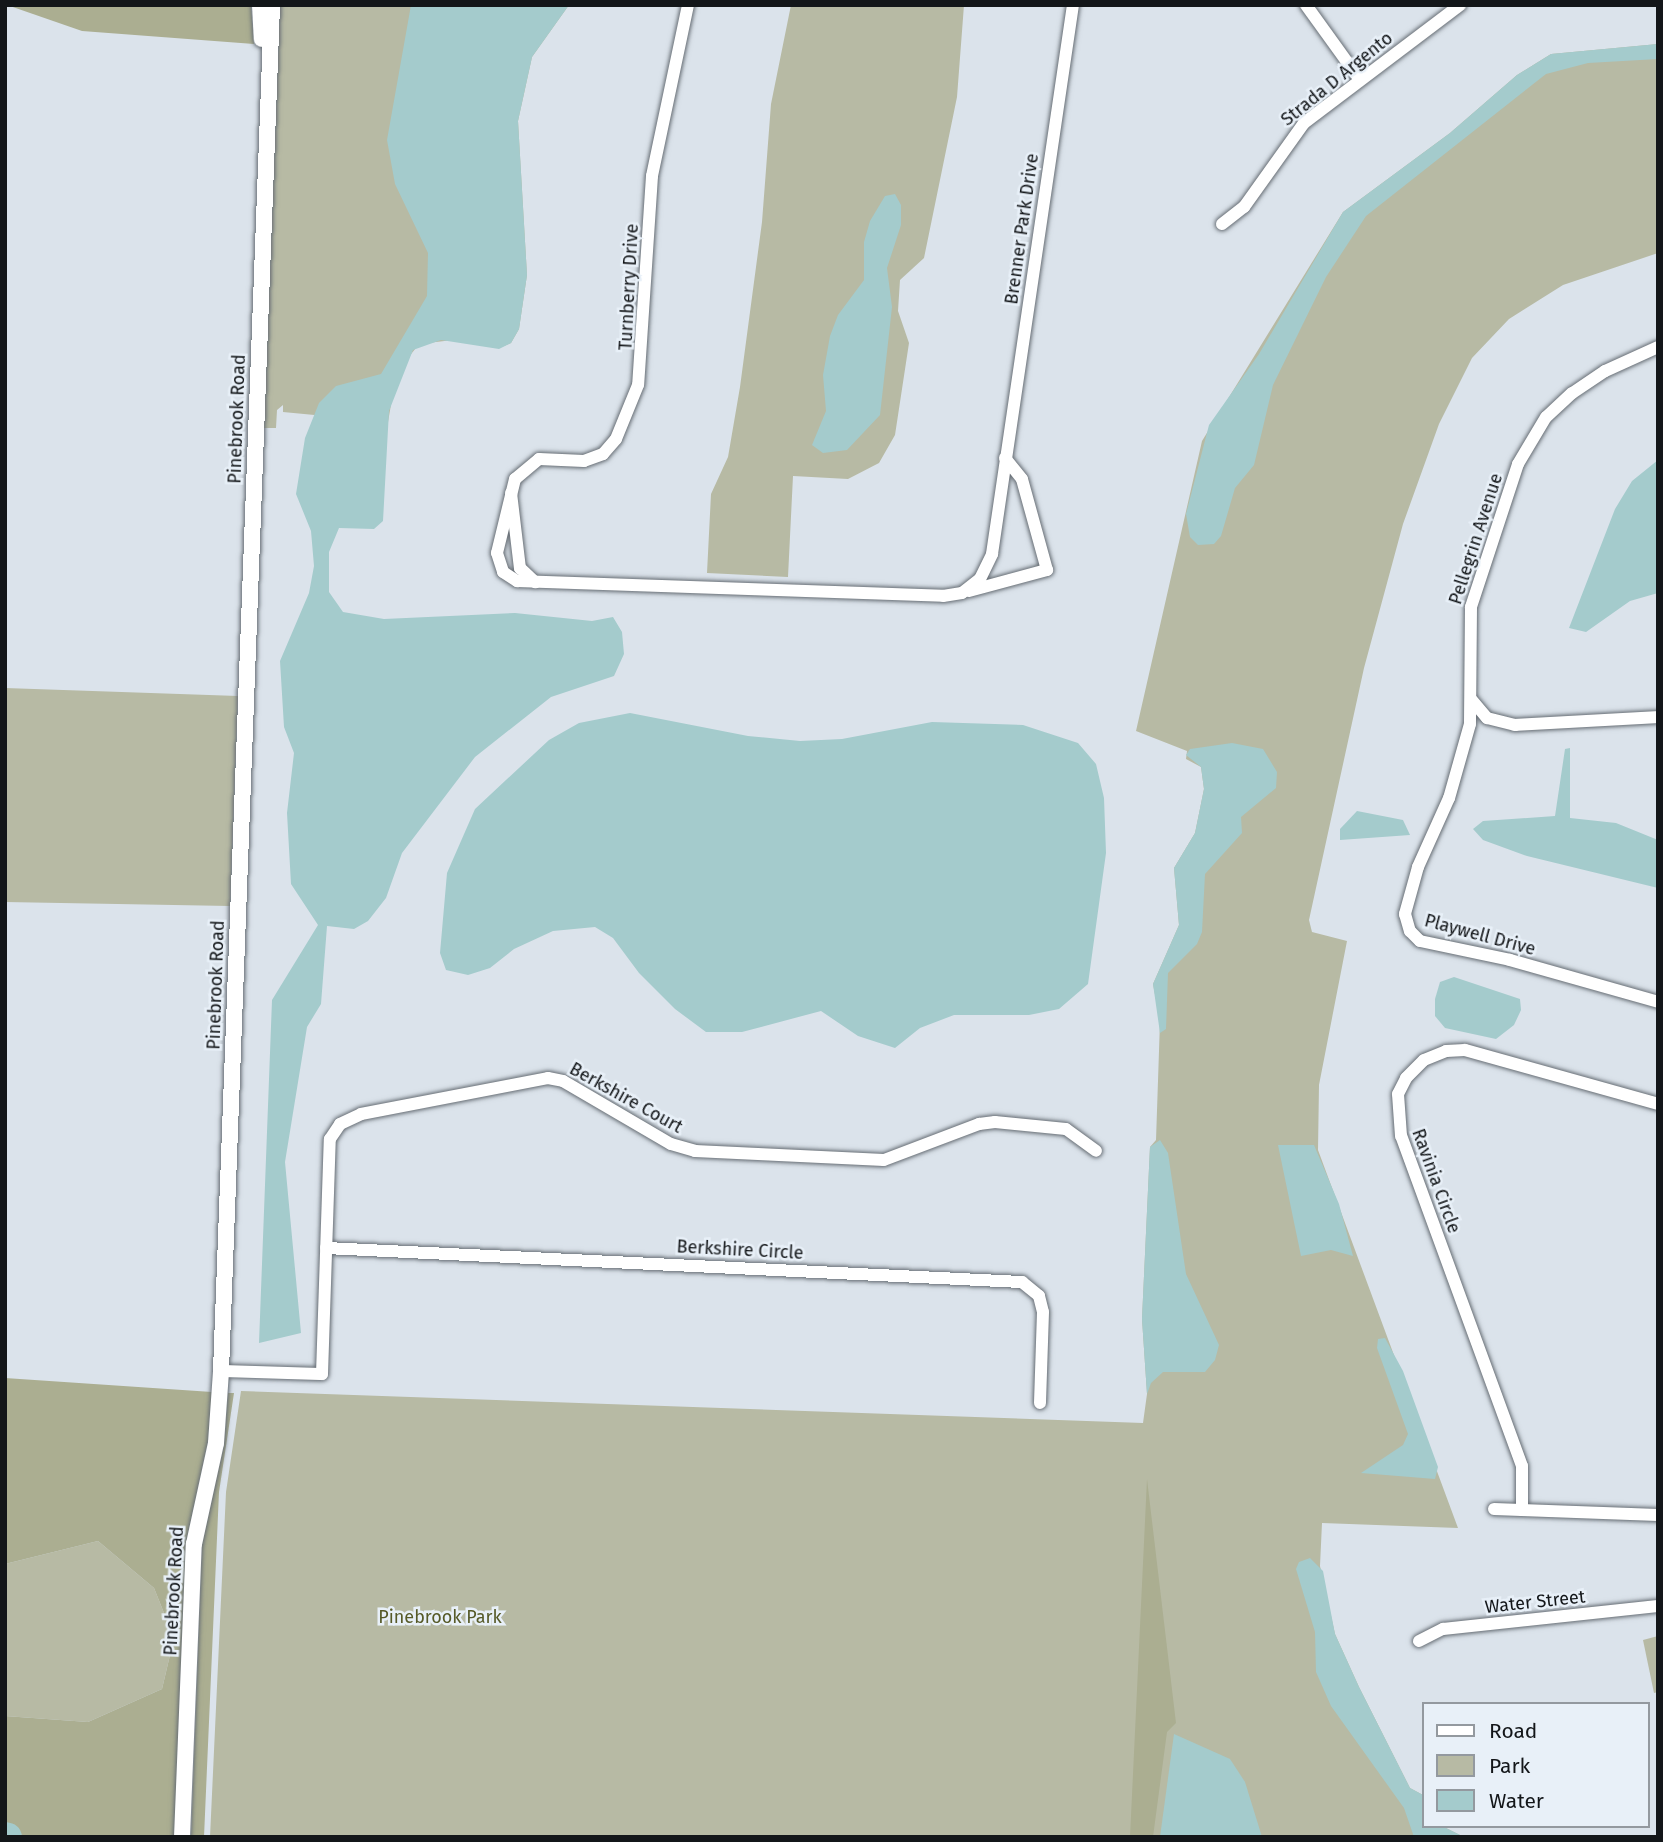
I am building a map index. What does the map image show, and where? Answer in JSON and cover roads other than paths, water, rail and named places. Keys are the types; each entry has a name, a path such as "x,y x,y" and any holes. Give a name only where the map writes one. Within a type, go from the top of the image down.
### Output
{"street":[{"name":"Pinebrook Road","path":"260,5 267,133"},
{"name":"Pinebrook Road","path":"182,1837 194,1544 216,1443 221,1371 272,5"},
{"name":"Turnberry Drive","path":"536,582 513,579 499,563 498,539 518,474 532,462 584,461 603,454 634,398 644,348 652,176 688,5"},
{"name":"Brenner Park Drive","path":"962,593 980,579 989,563 1073,5"},
{"path":"1306,5 1360,80"},
{"name":"Strada D Argento","path":"1222,224 1244,207 1294,132 1460,5"},
{"name":"Pellegrin Avenue","path":"1471,699 1471,607 1527,446 1546,417 1579,388 1658,347"},
{"path":"511,492 520,568 536,582 943,596 1046,570 1022,479 1005,458"},
{"path":"1471,699 1487,718 1515,726 1658,717"},
{"name":"Playwell Drive","path":"1471,699 1470,724 1456,776 1407,903 1410,931 1420,941 1510,960 1658,1002"},
{"name":"Ravinia Circle","path":"1522,1510 1522,1466 1401,1136 1398,1094 1406,1078 1424,1060 1446,1051 1465,1051 1658,1104"},
{"name":"Berkshire Court","path":"221,1371 322,1374 329,1145 340,1124 361,1114 542,1077 563,1081 671,1143 695,1151 890,1159 974,1125 995,1122 1066,1129 1096,1151"},
{"name":"Berkshire Circle","path":"326,1248 1022,1282 1039,1296 1043,1312 1040,1403"},
{"path":"1494,1509 1658,1514"},
{"name":"Water Street","path":"1419,1641 1443,1629 1658,1606"}],"water":[{"path":"411,5 569,5 532,57 518,121 527,275 519,329 511,343 499,349 441,340 413,350 389,411 383,521 374,529 339,528 329,552 329,592 343,612 384,619 515,613 592,621 613,617 622,632 624,654 614,676 551,697 475,757 402,853 386,898 368,921 354,929 327,926 321,1004 307,1027 285,1162 301,1333 259,1343 272,1000 318,925 291,884 287,813 294,753 284,727 280,661 309,593 314,566 311,531 296,494 305,438 319,403 336,386 381,374 427,296 428,253 395,184 387,140"},
{"path":"1658,44 1658,59 1588,63 1546,74 1366,216 1326,277 1273,385 1254,465 1235,488 1221,536 1214,544 1198,545 1190,537 1186,514 1209,425 1259,354 1343,212 1450,133 1517,75 1551,54"},
{"path":"895,194 901,205 901,225 887,268 892,307 880,415 847,450 823,453 812,445 826,411 823,375 830,336 838,315 864,280 864,242 870,221 885,196"},
{"path":"1658,460 1658,593 1630,601 1586,632 1569,628 1615,509 1632,481"},
{"path":"630,713 748,736 800,741 842,739 932,722 1023,725 1078,743 1096,764 1104,798 1106,853 1088,984 1059,1009 1029,1015 954,1015 920,1028 895,1048 858,1036 821,1011 742,1032 706,1032 675,1009 639,973 613,938 595,927 553,931 514,949 490,968 468,975 446,970 440,953 447,873 475,809 549,740 579,723"},
{"path":"1232,743 1263,749 1277,772 1276,788 1241,817 1242,833 1205,874 1202,932 1197,944 1168,973 1166,1029 1160,1033 1153,984 1179,925 1174,868 1195,833 1204,789 1201,767 1186,755 1190,749"},
{"path":"1570,748 1570,818 1616,823 1658,840 1658,888 1527,856 1483,840 1473,829 1483,821 1555,816 1565,749"},
{"path":"1357,811 1403,820 1410,835 1340,840 1340,829"},
{"path":"1454,977 1520,999 1521,1010 1514,1025 1496,1039 1445,1028 1435,1016 1435,999 1440,982"},
{"path":"1160,1140 1168,1153 1186,1274 1219,1345 1215,1360 1205,1372 1163,1372 1151,1383 1147,1394 1142,1319 1150,1147"},
{"path":"1278,1145 1314,1145 1339,1204 1353,1256 1331,1250 1301,1256"},
{"path":"1385,1338 1403,1371 1438,1467 1435,1479 1361,1473 1403,1445 1408,1434 1377,1348 1378,1339"},
{"path":"1310,1558 1323,1571 1335,1634 1410,1788 1422,1794 1422,1828 1446,1828 1464,1837 1414,1837 1404,1808 1331,1706 1316,1672 1315,1632 1296,1569 1299,1562"},
{"path":"1174,1734 1230,1759 1245,1782 1262,1837 1160,1837"}],"park label":[{"name":"Pinebrook Park","path":"440,1617"}]}
